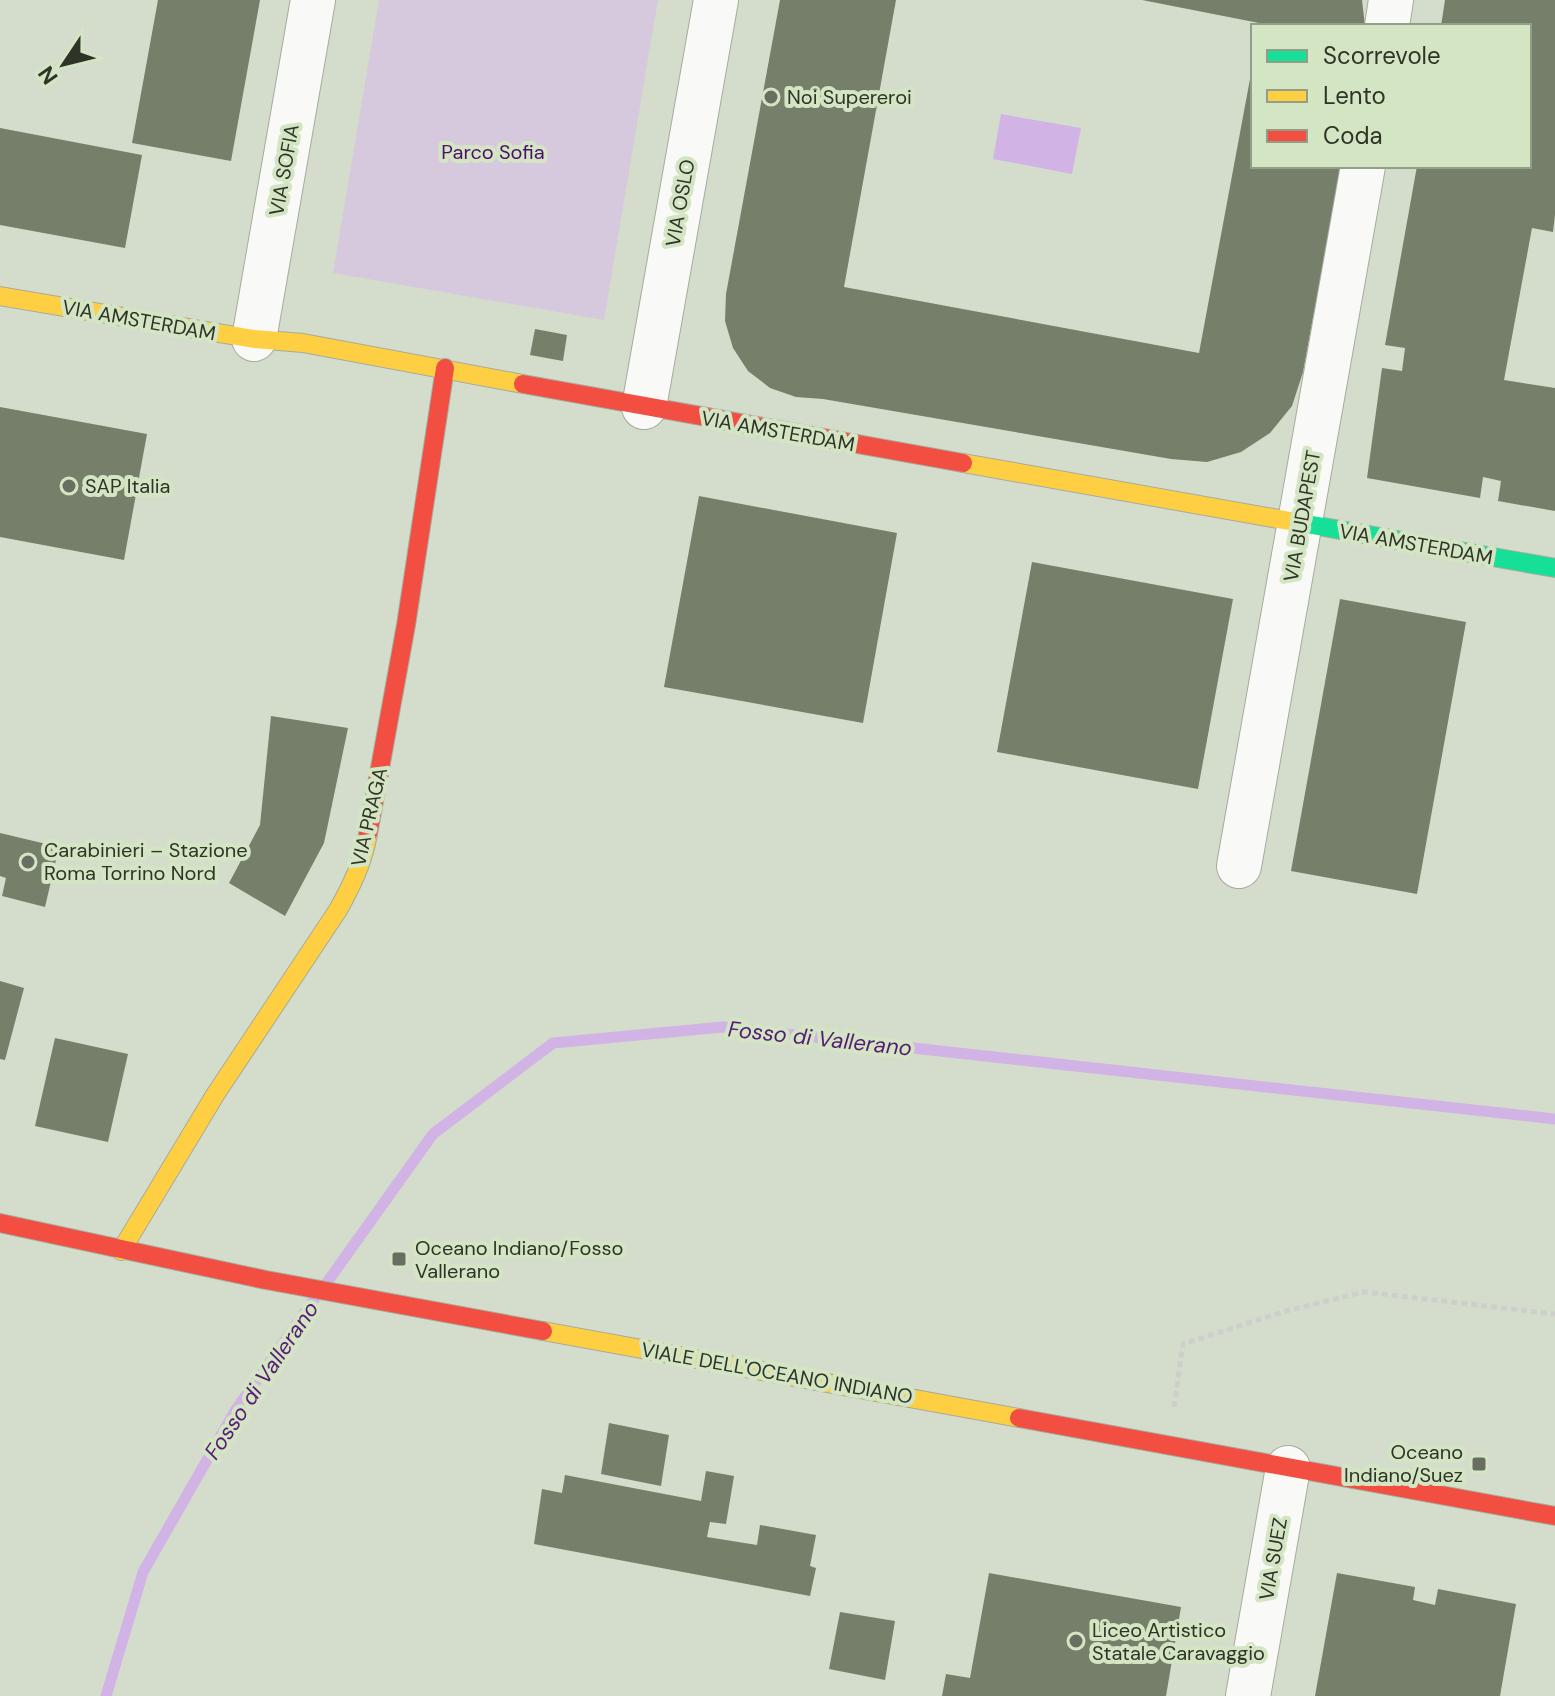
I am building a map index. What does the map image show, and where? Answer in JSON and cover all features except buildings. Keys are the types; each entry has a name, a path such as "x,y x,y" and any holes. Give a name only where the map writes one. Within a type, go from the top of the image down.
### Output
{"street":[{"name":"VIA SOFIA","path":"254,339 313,0"},
{"name":"VIA OSLO","path":"644,407 716,0"},
{"path":"1387,24 1391,0"},
{"name":"VIA BUDAPEST","path":"1239,866 1363,168"},
{"name":"VIA AMSTERDAM","path":"0,296 254,339 303,343 644,407 1555,568"},
{"name":"VIA PRAGA","path":"121,1251 215,1095 338,910 365,852 406,625 445,368"},
{"name":"VIALE DELL'OCEANO INDIANO","path":"0,1223 121,1251 386,1303 1555,1516"},
{"name":"VIA SUEZ","path":"1248,1696 1288,1468"}],"path":[{"path":"1174,1408 1183,1344 1286,1311 1364,1292 1555,1314"}],"green space":[{"name":"Parco Sofia","path":"379,0 658,0 604,320 333,273"}],"shaded area":[{"path":"1001,114 1081,128 1072,174 993,159"}],"waterway":[{"name":"Fosso di Vallerano","path":"328,1281 433,1134 553,1043 723,1027 1555,1119"},
{"name":"Fosso di Vallerano","path":"106,1696 143,1572 235,1411 315,1298"}],"traffic: fast":[{"path":"1301,523 1555,568"}],"traffic: slow":[{"path":"0,296 254,339 303,343 523,384"},
{"path":"963,463 1301,523"},
{"path":"121,1251 215,1095 338,910 356,873 368,834"},
{"path":"543,1331 1019,1418"}],"traffic: jam":[{"path":"368,834 406,625 445,368"},
{"path":"523,384 963,463"},
{"path":"0,1223 266,1280 543,1331"},
{"path":"1019,1418 1555,1516"}],"place":[{"name":"Noi Supereroi","path":"771,97"},
{"name":"SAP Italia","path":"69,486"},
{"name":"Carabinieri – Stazione Roma Torrino Nord","path":"28,862"},
{"name":"Oceano Indiano/Fosso Vallerano","path":"399,1259"},
{"name":"Oceano Indiano/Suez","path":"1479,1464"},
{"name":"Liceo Artistico Statale Caravaggio","path":"1076,1641"}]}
